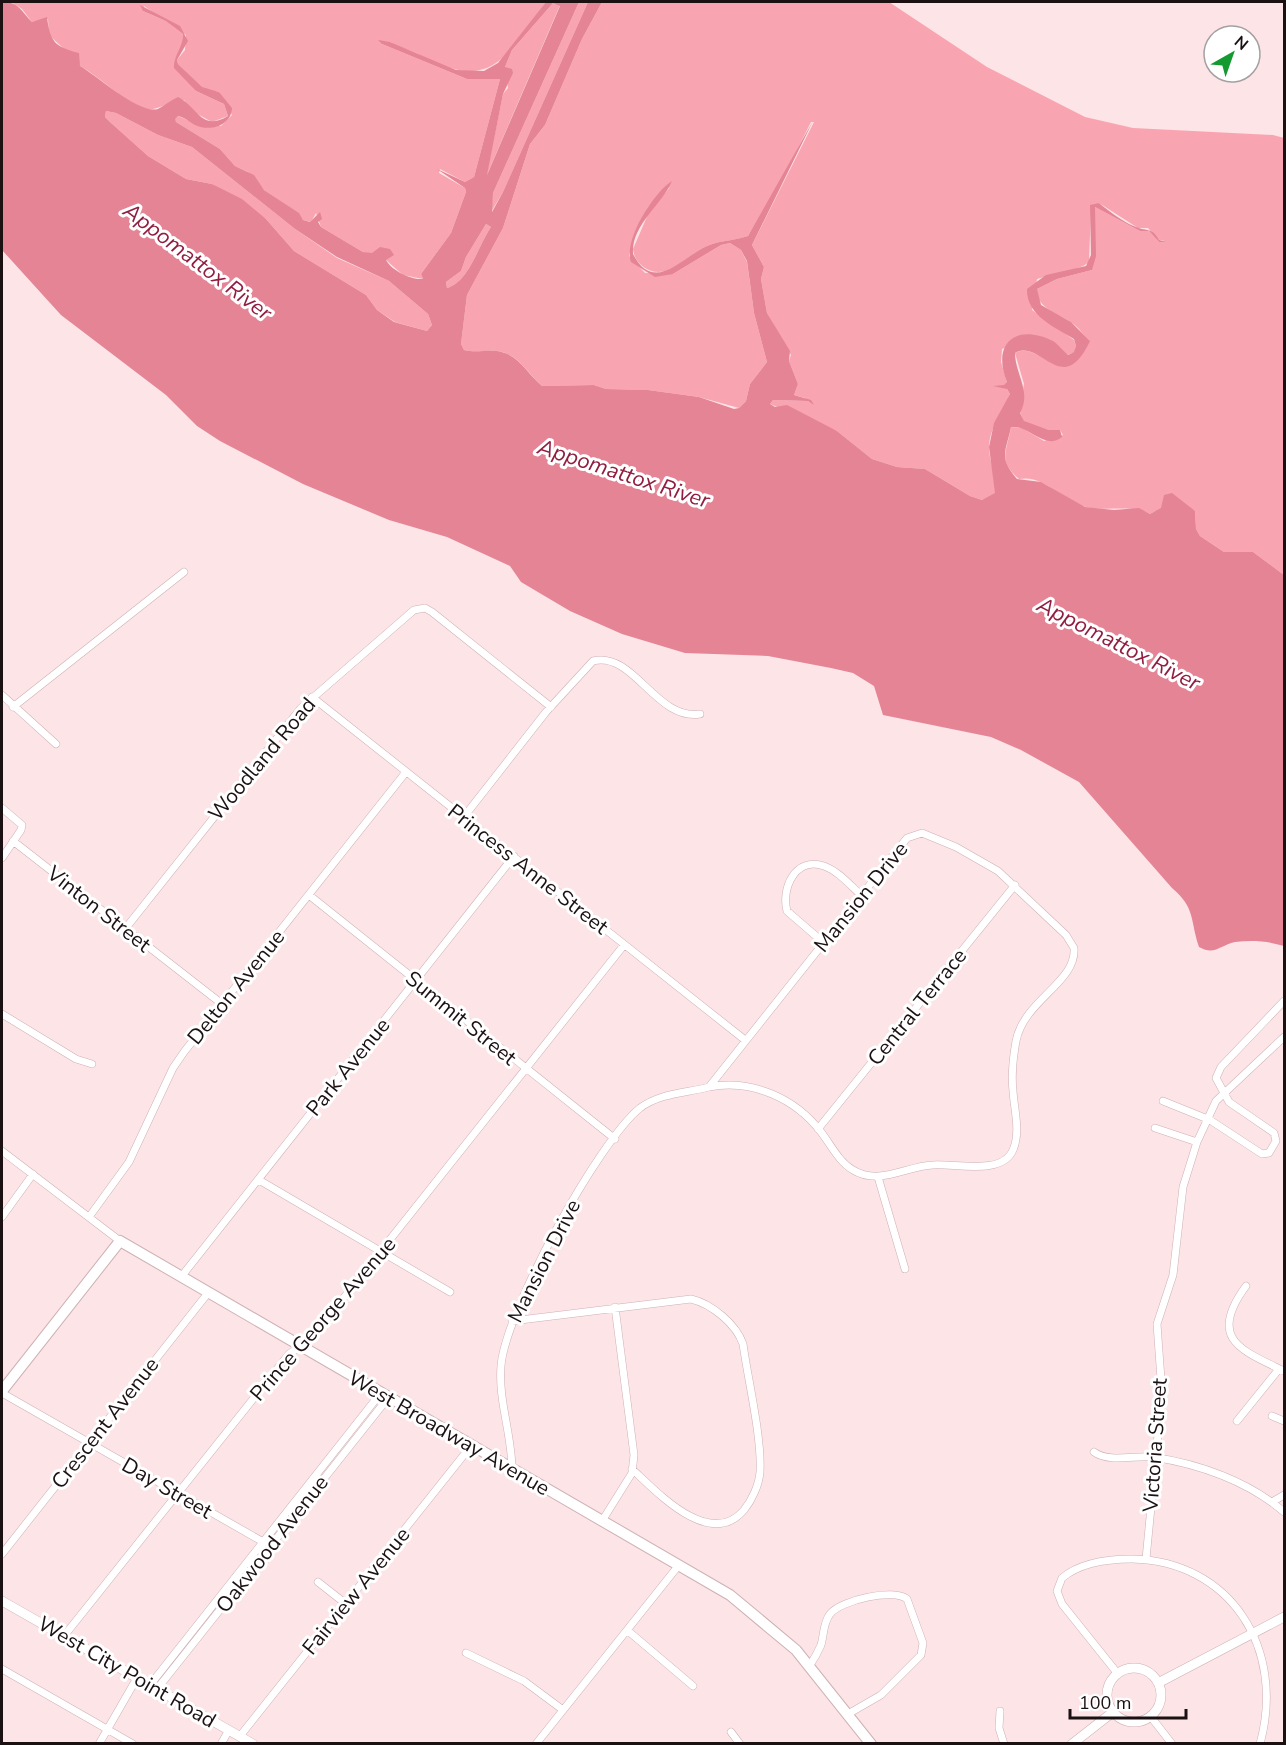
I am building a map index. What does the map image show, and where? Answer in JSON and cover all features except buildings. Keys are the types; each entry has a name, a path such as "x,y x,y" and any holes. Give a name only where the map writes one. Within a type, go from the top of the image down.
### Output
{"main road":[{"name":"West Broadway Avenue","path":"120,1241 748,1607 810,1665 871,1743"},
{"path":"2,1392 120,1241"}],"street":[{"path":"13,706 184,572"},
{"name":"Woodland Road","path":"125,929 312,697 419,608 432,612 551,706"},
{"path":"463,818 551,706 588,664 604,660 622,666 644,687 675,710 684,715 700,714"},
{"path":"2,695 56,744"},
{"name":"Princess Anne Street","path":"312,697 746,1040"},
{"name":"Delton Avenue","path":"89,1217 129,1162 173,1068 406,772"},
{"path":"2,808 22,825 2,858"},
{"name":"Mansion Drive","path":"512,1470 511,1437 500,1368 512,1321 556,1230 633,1115 650,1102 730,1084 772,1093 796,1108 818,1129 835,1153 852,1170 878,1177 933,1165 982,1167 1003,1161 1015,1147 1016,1122 1012,1075 1019,1028 1028,1012 1071,967 1074,956 1072,943 1015,885 998,871 956,847 917,833 907,838 709,1087"},
{"name":"Vinton Street","path":"14,841 222,1004"},
{"name":"Park Avenue","path":"181,1277 514,856"},
{"path":"824,943 788,911 785,894 793,875 805,866 825,866 861,895"},
{"name":"Central Terrace","path":"818,1129 1015,885"},
{"name":"Summit Street","path":"309,896 615,1139"},
{"name":"Prince George Avenue","path":"64,1636 289,1354 302,1347 381,1252 624,945"},
{"path":"1163,1101 1207,1119 1262,1155 1269,1153 1275,1144 1274,1133 1228,1102 1216,1078 1216,1073 1284,1001"},
{"path":"2,1014 76,1059 92,1064"},
{"path":"1224,1092 1243,1079 1284,1037"},
{"name":"Victoria Street","path":"1146,1559 1162,1393 1157,1324 1172,1284 1183,1187 1197,1142 1207,1119 1224,1092"},
{"path":"1155,1128 1197,1142"},
{"name":"West Broadway Avenue","path":"2,1151 120,1241"},
{"path":"2,1217 33,1174"},
{"path":"878,1177 905,1269"},
{"path":"259,1180 450,1292"},
{"path":"1237,1421 1282,1370 1240,1350 1232,1340 1229,1328 1231,1316 1235,1302 1246,1286"},
{"name":"Crescent Avenue","path":"2,1554 208,1293"},
{"path":"512,1321 691,1299 702,1302 733,1326 743,1344 760,1471 754,1493 743,1511 726,1521 710,1523 692,1518 632,1469"},
{"path":"602,1521 632,1469 634,1455 615,1307"},
{"name":"Day Street","path":"2,1392 270,1546"},
{"name":"Oakwood Avenue","path":"153,1687 262,1541 384,1396"},
{"name":"Oakwood Avenue","path":"153,1687 270,1546 384,1396"},
{"path":"1272,1416 1284,1421"},
{"name":"Fairview Avenue","path":"240,1736 471,1446"},
{"path":"1094,1452 1104,1457 1157,1458 1228,1479 1272,1502 1284,1512"},
{"path":"1272,1502 1284,1495"},
{"path":"1118,1674 1062,1604 1058,1585 1068,1573 1106,1560 1146,1559 1184,1568 1214,1584 1239,1607 1256,1632 1266,1657 1271,1687 1268,1715 1260,1743"},
{"path":"536,1743 679,1565"},
{"path":"318,1582 346,1604"},
{"path":"810,1665 820,1647 826,1621 835,1609 854,1601 892,1593 908,1599 923,1643 921,1654 881,1695 848,1714"},
{"name":"West City Point Road","path":"2,1601 253,1743"},
{"path":"1158,1683 1284,1617"},
{"path":"627,1630 693,1686"},
{"path":"466,1653 524,1681 563,1710"},
{"path":"1137,1668 1149,1673 1158,1683 1161,1701 1151,1716 1131,1722 1113,1712 1108,1692 1118,1674 1137,1668"},
{"path":"2,1669 133,1743"},
{"path":"99,1743 137,1678"},
{"path":"1000,1711 999,1728 1004,1743"},
{"path":"1072,1743 1113,1712"},
{"path":"1151,1716 1172,1743"},
{"path":"221,1743 229,1730"},
{"path":"731,1732 740,1743"}],"shaded area":[{"path":"11,2 546,2 507,53 495,64 481,70 465,71 445,66 390,42 382,44 467,79 500,79 474,177 465,182 440,169 439,173 465,188 466,192 451,233 421,274 423,279 403,275 386,260 363,252 321,227 316,213 311,222 303,220 298,213 264,190 248,172 235,166 220,149 176,122 174,119 178,116 199,125 221,126 232,115 219,92 202,88 178,64 177,60 185,50 186,35 169,23 183,34 184,41 175,60 196,91 224,104 228,116 212,122 194,112 184,100 151,109 140,107 80,66 49,35 48,19 32,22 22,9","holes":["144,6 165,21 143,11"]},
{"path":"579,2 588,2 503,192 491,212 493,193"},
{"path":"602,2 889,2 987,67 1085,117 1133,128 1273,135 1284,138 1284,575 1253,552 1224,552 1200,536 1196,529 1195,511 1190,509 1172,507 1150,514 1135,509 1086,507 1069,500 1045,484 1019,479 1008,466 1005,455 1011,427 1022,428 1044,441 1063,435 1060,430 1049,430 1024,422 1020,412 1024,384 1015,353 1027,351 1064,367 1089,340 1067,319 1044,306 1037,289 1057,279 1092,270 1095,207 1140,231 1149,231 1159,242 1165,241 1159,240 1148,228 1138,228 1099,203 1091,209 1089,261 1074,270 1037,279 1032,310 1074,340 1075,352 1067,355 1051,342 1037,338 1002,349 1001,362 1007,382 1005,386 1010,394 994,427 990,441 989,454 996,484 994,496 982,500 970,496 925,469 897,467 872,459 837,431 770,404 773,400 808,401 812,404 805,398 794,395 798,384 789,361 791,355 767,313 761,279 764,267 752,245 814,122 811,122 786,172 748,236 707,246 669,270 662,272 645,268 637,260 633,249 649,212 670,187 647,208 638,226 629,256 645,273 673,274 721,245 730,243 741,250 747,262 754,313 767,362 750,384 746,401 739,408 699,397 648,390 606,389 594,385 542,386 517,360 505,353 464,350 461,344 467,295 503,228 530,144 545,125 582,39"},
{"path":"553,3 560,5 486,177 503,94 508,88 505,67 512,50"},
{"path":"106,111 116,113 158,135 192,147 295,229 337,258 389,281 428,314 432,325 427,331 395,322 377,310 366,295 294,251 266,219 212,184 186,179 148,156 105,117"},
{"path":"486,224 491,227 467,271 461,279 447,288 446,282 461,271 466,257"}],"water":[{"name":"Appomattox River","path":"2,2 16,5 32,22 47,17 52,38 59,46 79,53 80,66 140,106 158,109 178,97 206,120 219,120 228,116 224,104 196,91 174,68 183,34 166,21 143,11 140,5 180,26 188,41 177,60 178,64 202,87 219,92 232,108 228,119 219,126 201,127 178,116 175,119 176,122 220,149 235,166 254,175 264,190 299,213 303,220 310,222 320,212 322,219 318,222 321,227 363,252 372,253 380,247 390,249 394,255 386,260 393,268 408,276 423,279 421,274 451,233 466,192 465,188 437,169 465,182 474,177 500,79 467,79 382,44 378,40 390,42 456,70 484,71 498,63 546,2 579,2 493,193 492,212 588,2 602,2 582,39 545,125 530,144 503,228 467,295 461,344 464,350 505,353 517,360 542,386 594,385 606,389 648,390 699,397 734,409 739,408 746,401 750,384 767,362 754,313 747,261 741,250 730,243 721,245 673,274 655,277 631,262 632,242 649,206 672,181 637,234 633,254 641,266 650,272 668,270 707,246 748,236 813,121 752,245 764,267 761,279 767,313 790,351 789,361 798,384 794,395 811,400 814,405 808,401 773,400 770,404 775,407 787,405 837,431 872,459 897,467 925,469 970,496 982,500 995,493 989,447 994,423 1010,394 1007,389 993,386 1004,385 1007,382 1002,356 1005,347 1018,336 1028,334 1053,341 1068,355 1074,352 1076,346 1074,339 1050,325 1036,313 1028,298 1027,289 1046,275 1086,266 1091,255 1090,205 1099,203 1126,222 1152,231 1159,240 1166,242 1159,242 1149,231 1140,231 1095,207 1096,256 1092,270 1057,279 1037,289 1041,305 1071,322 1090,341 1080,358 1070,366 1061,367 1052,364 1034,353 1025,351 1015,353 1024,390 1020,413 1024,421 1049,430 1060,430 1062,437 1049,441 1018,427 1011,427 1005,459 1017,479 1041,482 1085,507 1114,510 1139,508 1150,514 1161,508 1164,495 1172,493 1195,511 1196,529 1200,536 1224,552 1253,552 1284,575 1284,946 1248,941 1230,943 1213,950 1199,947 1189,909 1180,895 1079,782 1021,750 991,737 883,715 874,686 853,673 768,656 685,653 622,634 570,611 521,582 510,566 447,537 389,520 303,484 220,441 197,426 166,395 61,315 2,250","holes":["553,3 560,6 487,175 503,94 513,73 512,69 505,67 512,50","106,111 116,113 158,135 192,147 295,229 337,257 389,281 428,314 432,325 427,331 394,322 377,310 366,295 294,251 266,219 242,199 212,184 186,179 148,156 105,117","486,224 491,227 467,271 461,279 447,288 446,282 461,271 466,257"]}]}
